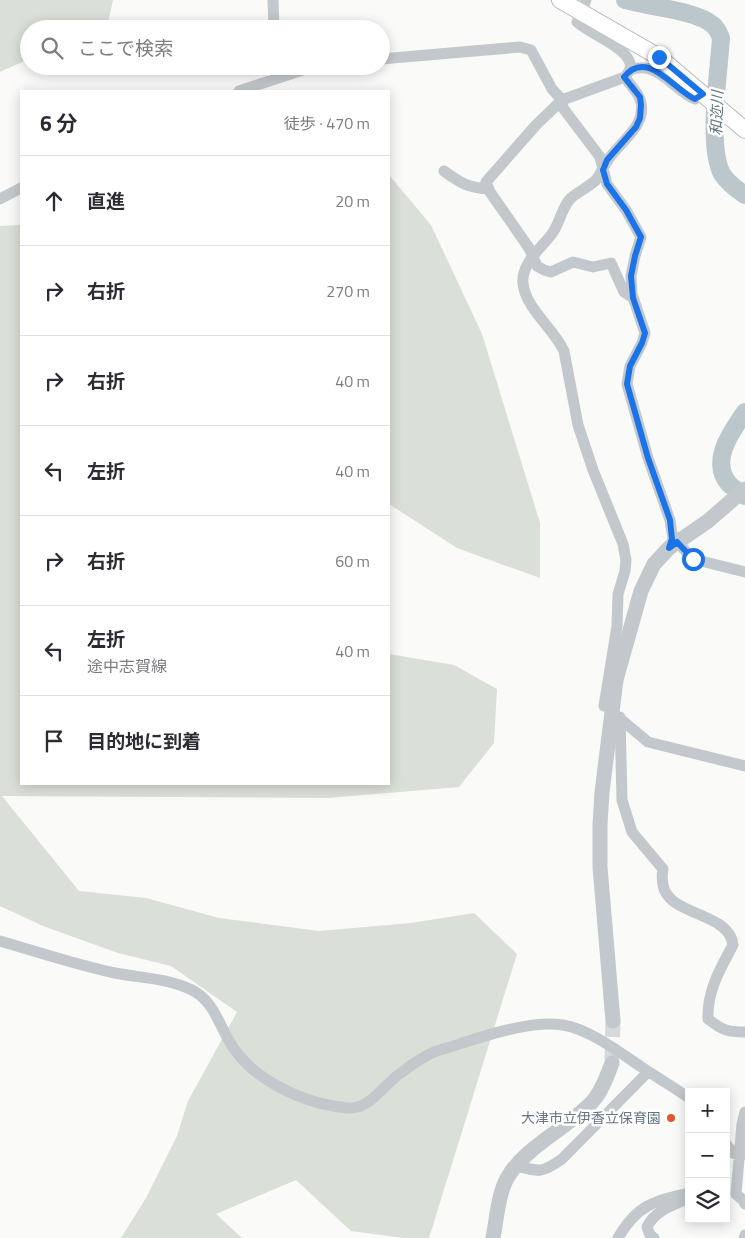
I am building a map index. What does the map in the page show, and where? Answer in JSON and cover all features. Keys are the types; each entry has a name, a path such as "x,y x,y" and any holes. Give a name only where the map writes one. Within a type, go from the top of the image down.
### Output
{"main road":[{"path":"560,0 583,5 659,57 745,130"}],"street":[{"path":"273,0 274,20"},
{"path":"583,5 577,22 625,53 630,64 627,74 640,97 640,118 636,127 607,160 595,181 570,199 553,233 532,257 522,282 526,296 535,312 560,341 564,351 578,425 593,470 623,544 626,560 625,571 618,594 612,712 622,800 632,832 663,869 663,885 666,894 681,906 725,928 733,938 733,945 711,988 708,1019 722,1030 745,1032"},
{"path":"390,58 520,47 531,50 552,89 562,100 563,108 600,156 607,184 626,210 641,237 631,276 633,298 645,333 630,366 627,384 648,458 670,520 673,545 693,559 745,572"},
{"path":"633,298 624,292 611,264 593,267 573,262 551,272 537,266 529,248 486,182 536,125 562,100 627,74 638,67 649,67 695,99 705,95"},
{"path":"242,90 287,75"},
{"path":"444,171 458,182 473,188 489,189"},
{"path":"0,199 20,189"},
{"path":"614,1021 600,867 602,792 616,680 641,591 654,564 673,545 708,521 745,489"},
{"path":"612,712 648,742 745,766"},
{"path":"0,941 113,972 177,983 193,990 205,999 216,1014 229,1041 254,1070 270,1083 289,1092 335,1106 350,1109 364,1105 400,1073 432,1053 504,1030 541,1024 562,1024 580,1030 685,1095"},
{"path":"493,1238 503,1187 516,1166 594,1100 612,1063"},
{"path":"516,1166 536,1171 547,1169 562,1158 648,1072"},
{"path":"745,1112 742,1124 743,1155 732,1190 745,1204"},
{"path":"730,1149 733,1153 743,1155"},
{"path":"618,1238 625,1226 639,1211 655,1201 685,1195"},
{"path":"654,1238 650,1235 648,1226 652,1217 685,1199"}],"shaded area":[{"path":"0,0 113,0 109,20 20,20 20,63 0,72"},
{"path":"390,176 431,225 482,334 540,523 540,578 457,548 390,505"},
{"path":"20,225 20,785 390,785 390,654 454,665 497,689 494,743 459,787 328,798 2,796 79,891 146,898 219,918 319,931 411,923 474,913 517,954 429,1238 404,1238 351,1231 296,1180 216,1214 242,1238 121,1238 146,1198 177,1136 188,1101 237,1012 171,966 118,953 43,926 0,906 0,226"}],"waterway":[{"name":"和迩川","path":"625,0 684,12 705,20 717,29 721,38 716,88 715,145 722,174 732,186 745,195"},
{"name":"和迩川","path":"745,412 729,437 722,456 721,466 723,475 729,484 745,496"}],"tunnel":[{"path":"612,1060 613,1021"}],"place":[{"name":"大津市立伊香立保育園","path":"671,1118"}],"route":[{"path":"659,57 703,94 695,99 649,67 638,67 630,70 624,77 640,97 640,118 636,127 607,160 603,170 607,184 626,210 632,224 641,237 631,276 632,294 645,333 630,366 627,384 648,458 670,520 672,539 669,548 677,542 693,559"}]}
